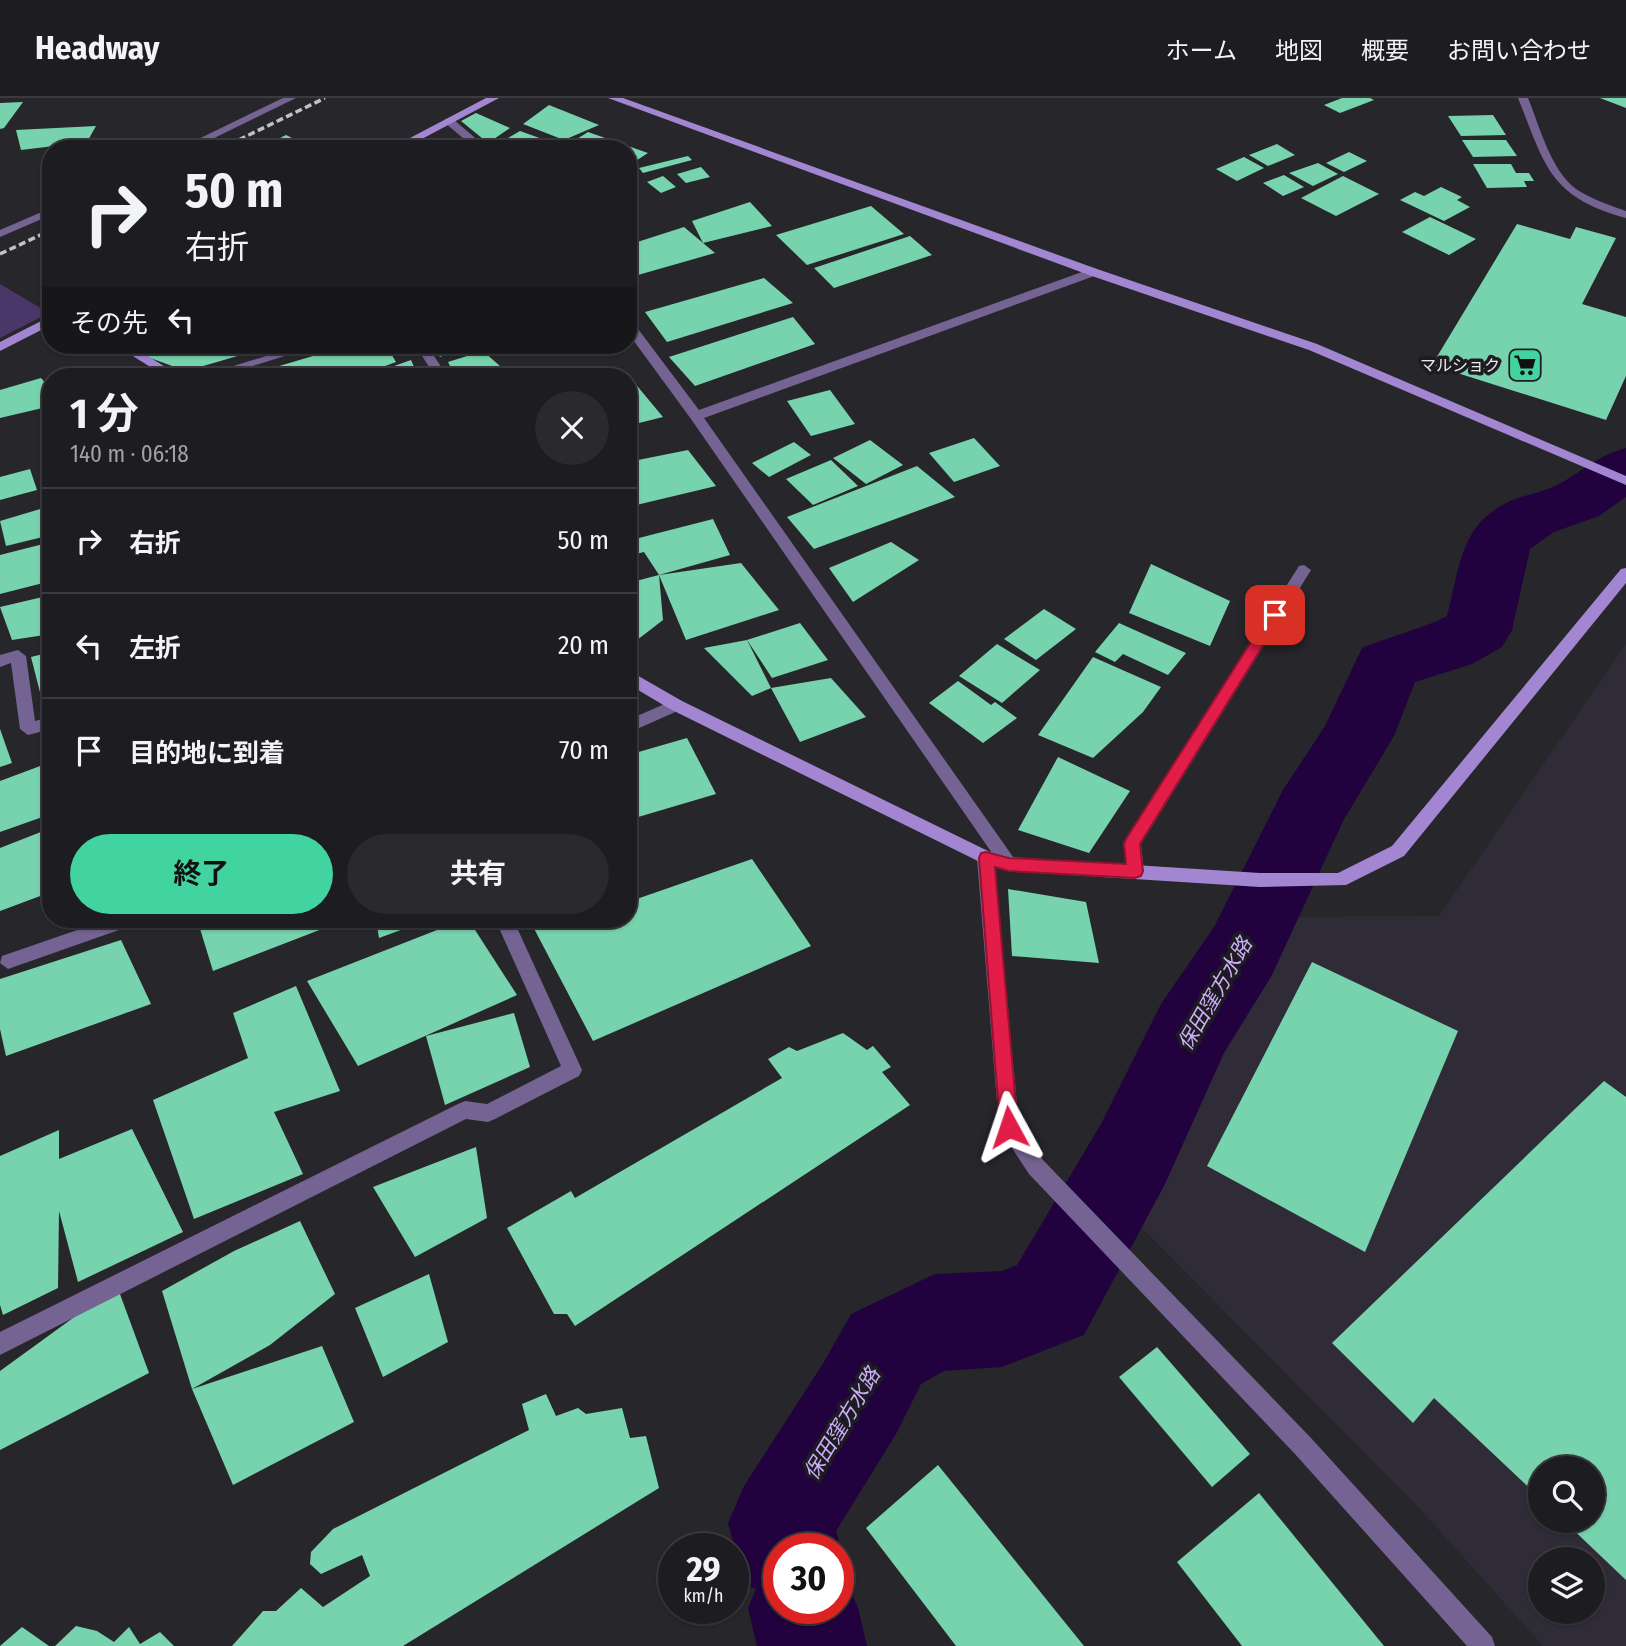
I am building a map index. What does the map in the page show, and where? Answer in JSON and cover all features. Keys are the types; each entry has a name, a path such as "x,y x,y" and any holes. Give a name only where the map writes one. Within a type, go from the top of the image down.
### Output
{"street":[{"path":"202,140 291,98"},
{"path":"412,140 494,98"},
{"path":"612,98 1093,272 1313,347 1626,481"},
{"path":"1523,98 1556,171 1569,188 1587,200 1626,215"},
{"path":"449,121 472,140"},
{"path":"0,234 42,215"},
{"path":"696,416 1093,272"},
{"path":"0,347 42,325"},
{"path":"637,336 696,416 1009,864"},
{"path":"136,354 160,368"},
{"path":"235,368 284,354"},
{"path":"1135,871 1132,844 1304,569"},
{"path":"637,681 676,705 986,858 1009,864 1260,880 1340,880 1398,851 1626,573"},
{"path":"0,661 18,656 28,729 42,725"},
{"path":"637,723 676,705"},
{"path":"986,858 1009,1127 1036,1167 1303,1446 1483,1646"},
{"path":"8,961 104,928"},
{"path":"0,1344 465,1110 488,1113 572,1070 508,928"}],"shaded area":[{"path":"0,284 42,309 42,317 0,338"},
{"path":"1626,644 1626,1646 1543,1646 1422,1511 1142,1228 1271,917 1439,916"}],"building":[{"path":"1342,98 1374,100 1340,113 1324,105"},
{"path":"1600,98 1626,98 1626,108"},
{"path":"23,102 4,128 0,129 0,103"},
{"path":"549,105 599,125 564,140 523,124"},
{"path":"476,113 510,128 492,140 484,140 461,121"},
{"path":"1493,115 1506,135 1461,136 1448,116"},
{"path":"96,126 88,140 42,140 42,147 21,150 16,130"},
{"path":"520,131 545,140 505,140"},
{"path":"588,132 611,140 575,140"},
{"path":"286,135 296,140 276,140"},
{"path":"1462,140 1506,140 1517,156 1473,157"},
{"path":"1277,144 1295,155 1268,166 1249,155"},
{"path":"637,149 648,153 637,160"},
{"path":"1349,152 1367,161 1344,172 1326,163"},
{"path":"688,156 692,160 643,173 639,168"},
{"path":"1244,157 1264,168 1237,181 1216,169"},
{"path":"1318,163 1338,174 1313,186 1289,173"},
{"path":"1473,164 1511,164 1516,173 1529,173 1534,181 1524,181 1527,187 1487,188"},
{"path":"701,167 710,177 686,183 677,174"},
{"path":"1284,175 1304,187 1283,196 1263,183"},
{"path":"663,176 676,187 661,193 647,182"},
{"path":"1343,176 1379,194 1336,216 1301,198"},
{"path":"1441,187 1462,197 1457,200 1470,207 1444,221 1400,200 1415,192 1424,196"},
{"path":"750,202 772,226 703,243 692,221"},
{"path":"871,206 904,234 807,265 776,235"},
{"path":"1430,217 1476,239 1449,255 1402,232"},
{"path":"1517,224 1570,239 1576,227 1616,238 1582,304 1626,317 1626,376 1606,420 1432,365"},
{"path":"684,227 715,253 637,275 637,242"},
{"path":"910,236 932,255 834,288 814,268"},
{"path":"764,278 793,303 667,342 645,312"},
{"path":"793,317 815,344 695,386 669,357"},
{"path":"139,354 241,354 196,368 178,368"},
{"path":"320,354 391,354 396,362 380,368 273,368"},
{"path":"473,354 486,354 502,368 451,368 448,362"},
{"path":"411,360 414,368 388,368"},
{"path":"41,378 42,408 0,418 0,390"},
{"path":"637,386 663,417 637,424"},
{"path":"830,390 855,424 811,436 787,401"},
{"path":"974,438 1000,466 954,482 929,453"},
{"path":"870,440 903,465 866,484 833,458"},
{"path":"794,442 811,455 769,477 752,463"},
{"path":"688,450 716,486 637,505 637,460"},
{"path":"831,460 858,486 813,505 786,479"},
{"path":"917,466 955,497 814,549 787,517"},
{"path":"30,469 37,490 0,500 0,477"},
{"path":"42,508 42,537 6,546 0,521"},
{"path":"713,519 730,555 659,575 644,552 637,554 637,538"},
{"path":"891,542 919,560 853,602 829,568"},
{"path":"42,544 42,583 0,594 0,555"},
{"path":"741,563 779,610 686,640 659,575"},
{"path":"1151,564 1230,601 1210,646 1129,613"},
{"path":"659,575 663,620 637,640 637,581"},
{"path":"42,597 42,635 12,640 0,607"},
{"path":"1044,609 1076,629 1036,660 1004,639"},
{"path":"800,623 828,660 772,678 747,640"},
{"path":"1119,623 1186,653 1168,675 1123,654 1115,662 1095,652"},
{"path":"747,640 771,688 752,696 704,648"},
{"path":"997,644 1040,670 1002,703 959,676"},
{"path":"42,654 42,696 41,696 31,657"},
{"path":"1093,657 1161,687 1143,712 1093,758 1038,735"},
{"path":"831,678 866,717 800,742 771,688"},
{"path":"958,681 991,705 995,702 1017,718 983,743 929,703"},
{"path":"0,729 12,763 0,767"},
{"path":"687,738 716,794 637,817 637,752"},
{"path":"1058,757 1130,791 1089,853 1018,830"},
{"path":"42,765 42,817 0,832 0,781"},
{"path":"42,832 42,895 0,911 0,848"},
{"path":"752,859 811,946 593,1041 534,928 637,928 637,899"},
{"path":"1008,889 1086,902 1099,963 1012,956"},
{"path":"200,928 325,928 213,971"},
{"path":"377,928 406,928 379,938"},
{"path":"442,928 474,928 517,995 358,1066 307,981"},
{"path":"121,940 151,1004 6,1056 0,1029 0,979"},
{"path":"1312,962 1458,1031 1365,1252 1207,1166"},
{"path":"296,986 340,1091 274,1112 303,1174 194,1219 153,1100 248,1058 233,1013"},
{"path":"514,1013 530,1067 445,1105 426,1036"},
{"path":"843,1033 867,1050 873,1046 891,1067 882,1072 910,1105 575,1326 567,1314 554,1314 507,1228 571,1191 575,1198 782,1078 768,1059 789,1047 797,1051"},
{"path":"1604,1081 1626,1097 1626,1580 1605,1560 1605,1547 1591,1547 1577,1533 1605,1533 1605,1456 1528,1456 1528,1487 1434,1398 1413,1423 1332,1343"},
{"path":"132,1129 183,1232 78,1282 59,1211 58,1288 3,1315 0,1305 0,1156 59,1130 59,1159"},
{"path":"476,1147 487,1218 415,1257 373,1187"},
{"path":"300,1221 335,1294 270,1345 192,1389 162,1291 234,1251"},
{"path":"429,1274 448,1342 383,1377 355,1308"},
{"path":"117,1286 149,1373 0,1450 0,1371"},
{"path":"322,1346 354,1422 233,1485 192,1389"},
{"path":"1157,1347 1250,1454 1212,1487 1119,1377"},
{"path":"546,1394 556,1416 578,1408 586,1414 622,1408 630,1438 646,1436 659,1488 403,1646 232,1646 263,1611 276,1611 301,1588 323,1607 370,1576 362,1555 321,1574 310,1564 311,1552 333,1529 529,1430 522,1404"},
{"path":"938,1465 1084,1646 956,1646 866,1528"},
{"path":"1259,1493 1384,1646 1242,1646 1177,1562"},
{"path":"76,1626 97,1631 114,1642 129,1627 140,1644 160,1632 174,1646 55,1646"},
{"path":"22,1627 49,1646 0,1646"}],"waterway":[{"name":"保田窪方水路","path":"784,1533 781,1523 860,1398 886,1349 935,1323 1002,1319 1050,1301 1133,1154 1191,1030 1243,951 1310,811 1357,736 1387,666 1412,655 1447,646 1478,630 1500,539 1531,517 1577,501 1626,468"},
{"name":"保田窪方水路","path":"807,1624 812,1646"}],"railway":[{"path":"239,140 325,98"},
{"path":"0,254 42,234"}],"place":[{"name":"マルショク","path":"1525,365"}],"route":[{"path":"1009,1127 986,858 1009,864 1135,871 1132,844 1275,615"}]}
